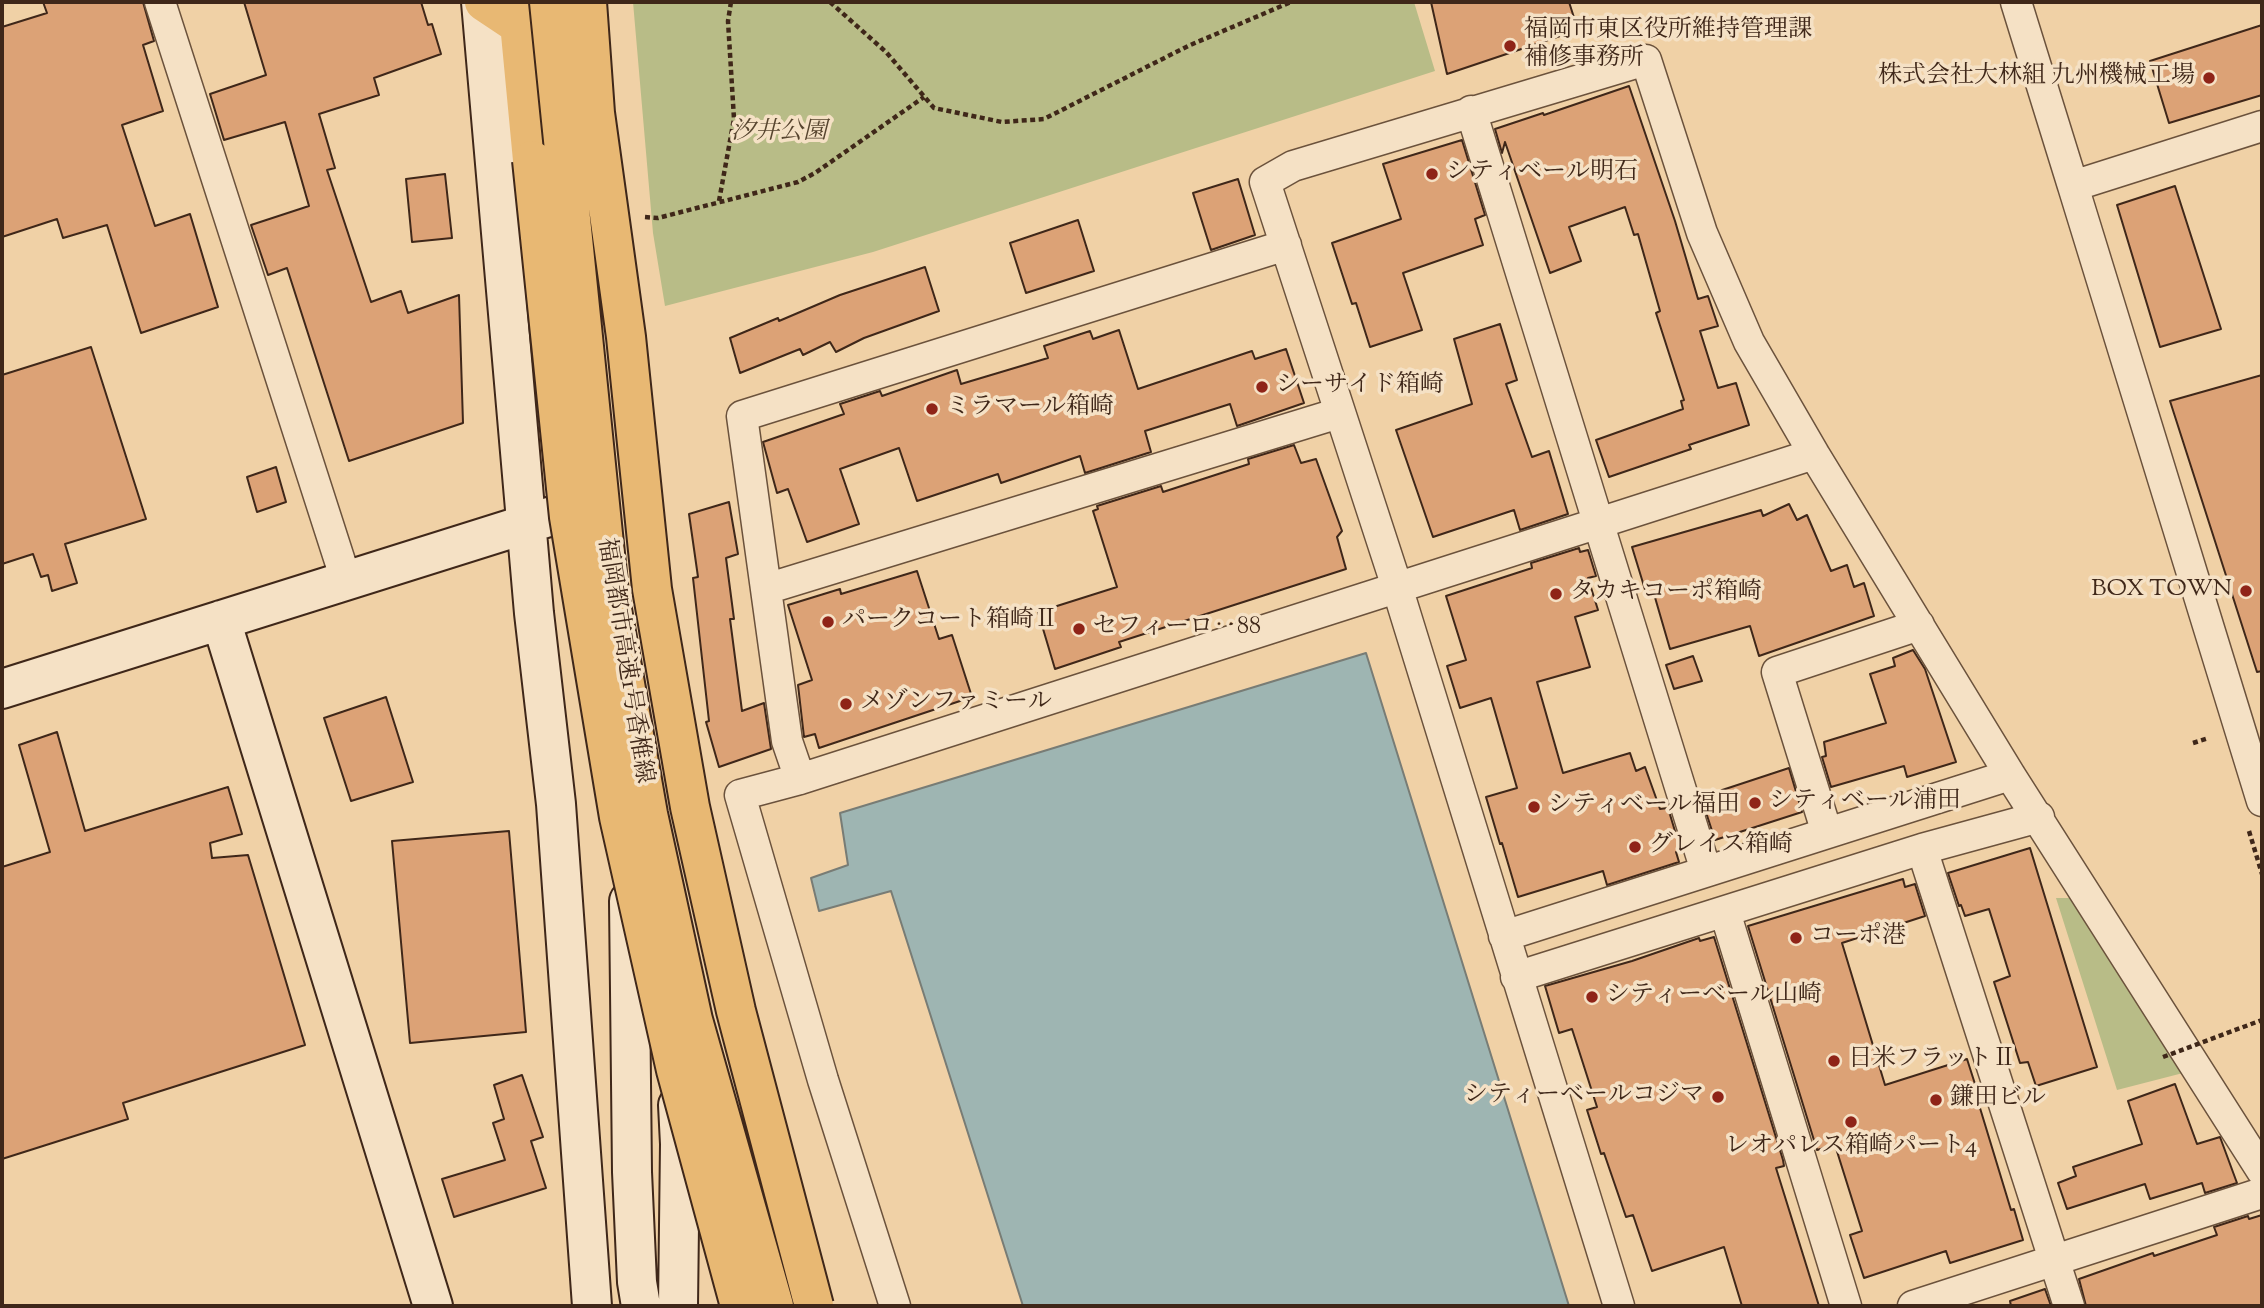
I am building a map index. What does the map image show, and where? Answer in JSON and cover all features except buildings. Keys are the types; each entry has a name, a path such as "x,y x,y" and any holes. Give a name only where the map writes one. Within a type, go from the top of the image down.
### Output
{"highway":[{"path":"483,2 527,10"},
{"name":"福岡都市高速1号香椎線","path":"550,2 608,593 648,814 693,1020 774,1306"},
{"path":"587,2 596,113 626,337 654,603 690,807 727,970 814,1306"},
{"name":"福岡都市高速1号香椎線","path":"527,10 569,517 619,817 676,1070 740,1306"}],"street":[{"path":"160,2 346,580"},
{"path":"483,2 534,613 556,804 592,1306"},
{"path":"2016,2 2262,801"},
{"path":"527,10 591,504 642,787 667,870 680,1144 678,1306"},
{"path":"1619,1306 1397,587 1265,182 1293,166 1646,60 1702,233 1749,342 1814,454 2010,775 2262,1171"},
{"path":"1471,111 1706,871"},
{"path":"2073,186 2262,126"},
{"path":"800,779 787,741 742,416 1286,245"},
{"path":"766,589 1339,413"},
{"path":"895,1306 823,1080 740,794 800,779 1814,454"},
{"path":"2,689 591,504"},
{"path":"221,620 433,1306"},
{"path":"1827,833 1777,671 1919,625"},
{"path":"1504,936 2010,775"},
{"path":"641,1306 637,1282 632,1172 629,883 642,787"},
{"path":"1516,977 1923,849 2039,817"},
{"path":"1923,849 2069,1306"},
{"path":"1725,912 1846,1306"},
{"path":"1913,1306 2262,1193"}],"path":[{"path":"719,201 734,120 728,21 731,2"},
{"path":"830,2 886,52 934,108 1002,122 1044,119 1188,46 1291,2"},
{"path":"633,215 658,218 798,182 816,173 924,97"},
{"path":"2163,1057 2262,1020"}],"green space":[{"name":"汐井公園","path":"633,2 1414,2 1435,71 873,252 665,306 653,233"},
{"path":"2056,898 2073,898 2183,1073 2117,1090"}],"water":[{"path":"1366,653 1569,1306 1023,1306 891,891 819,911 811,878 848,865 840,813"}],"place":[{"name":"福岡市東区役所維持管理課 補修事務所","path":"1510,46"},
{"name":"株式会社大林組 九州機械工場","path":"2209,78"},
{"name":"シティベール明石","path":"1432,174"},
{"name":"シーサイド箱崎","path":"1262,387"},
{"name":"ミラマール箱崎","path":"932,409"},
{"name":"BOX TOWN","path":"2246,591"},
{"name":"タカキコーポ箱崎","path":"1556,594"},
{"name":"パークコート箱崎Ⅱ","path":"828,622"},
{"name":"セフィーロ‥88","path":"1079,629"},
{"name":"メゾンファミール","path":"846,704"},
{"name":"シティベール浦田","path":"1755,803"},
{"name":"シティベール福田","path":"1534,807"},
{"name":"グレイス箱崎","path":"1635,847"},
{"name":"コーポ港","path":"1796,938"},
{"name":"シティーベール山崎","path":"1592,997"},
{"name":"日米フラットⅡ","path":"1834,1061"},
{"name":"シティーベールコジマ","path":"1718,1097"},
{"name":"鎌田ビル","path":"1936,1100"},
{"name":"レオパレス箱崎パート4","path":"1851,1122"}]}
